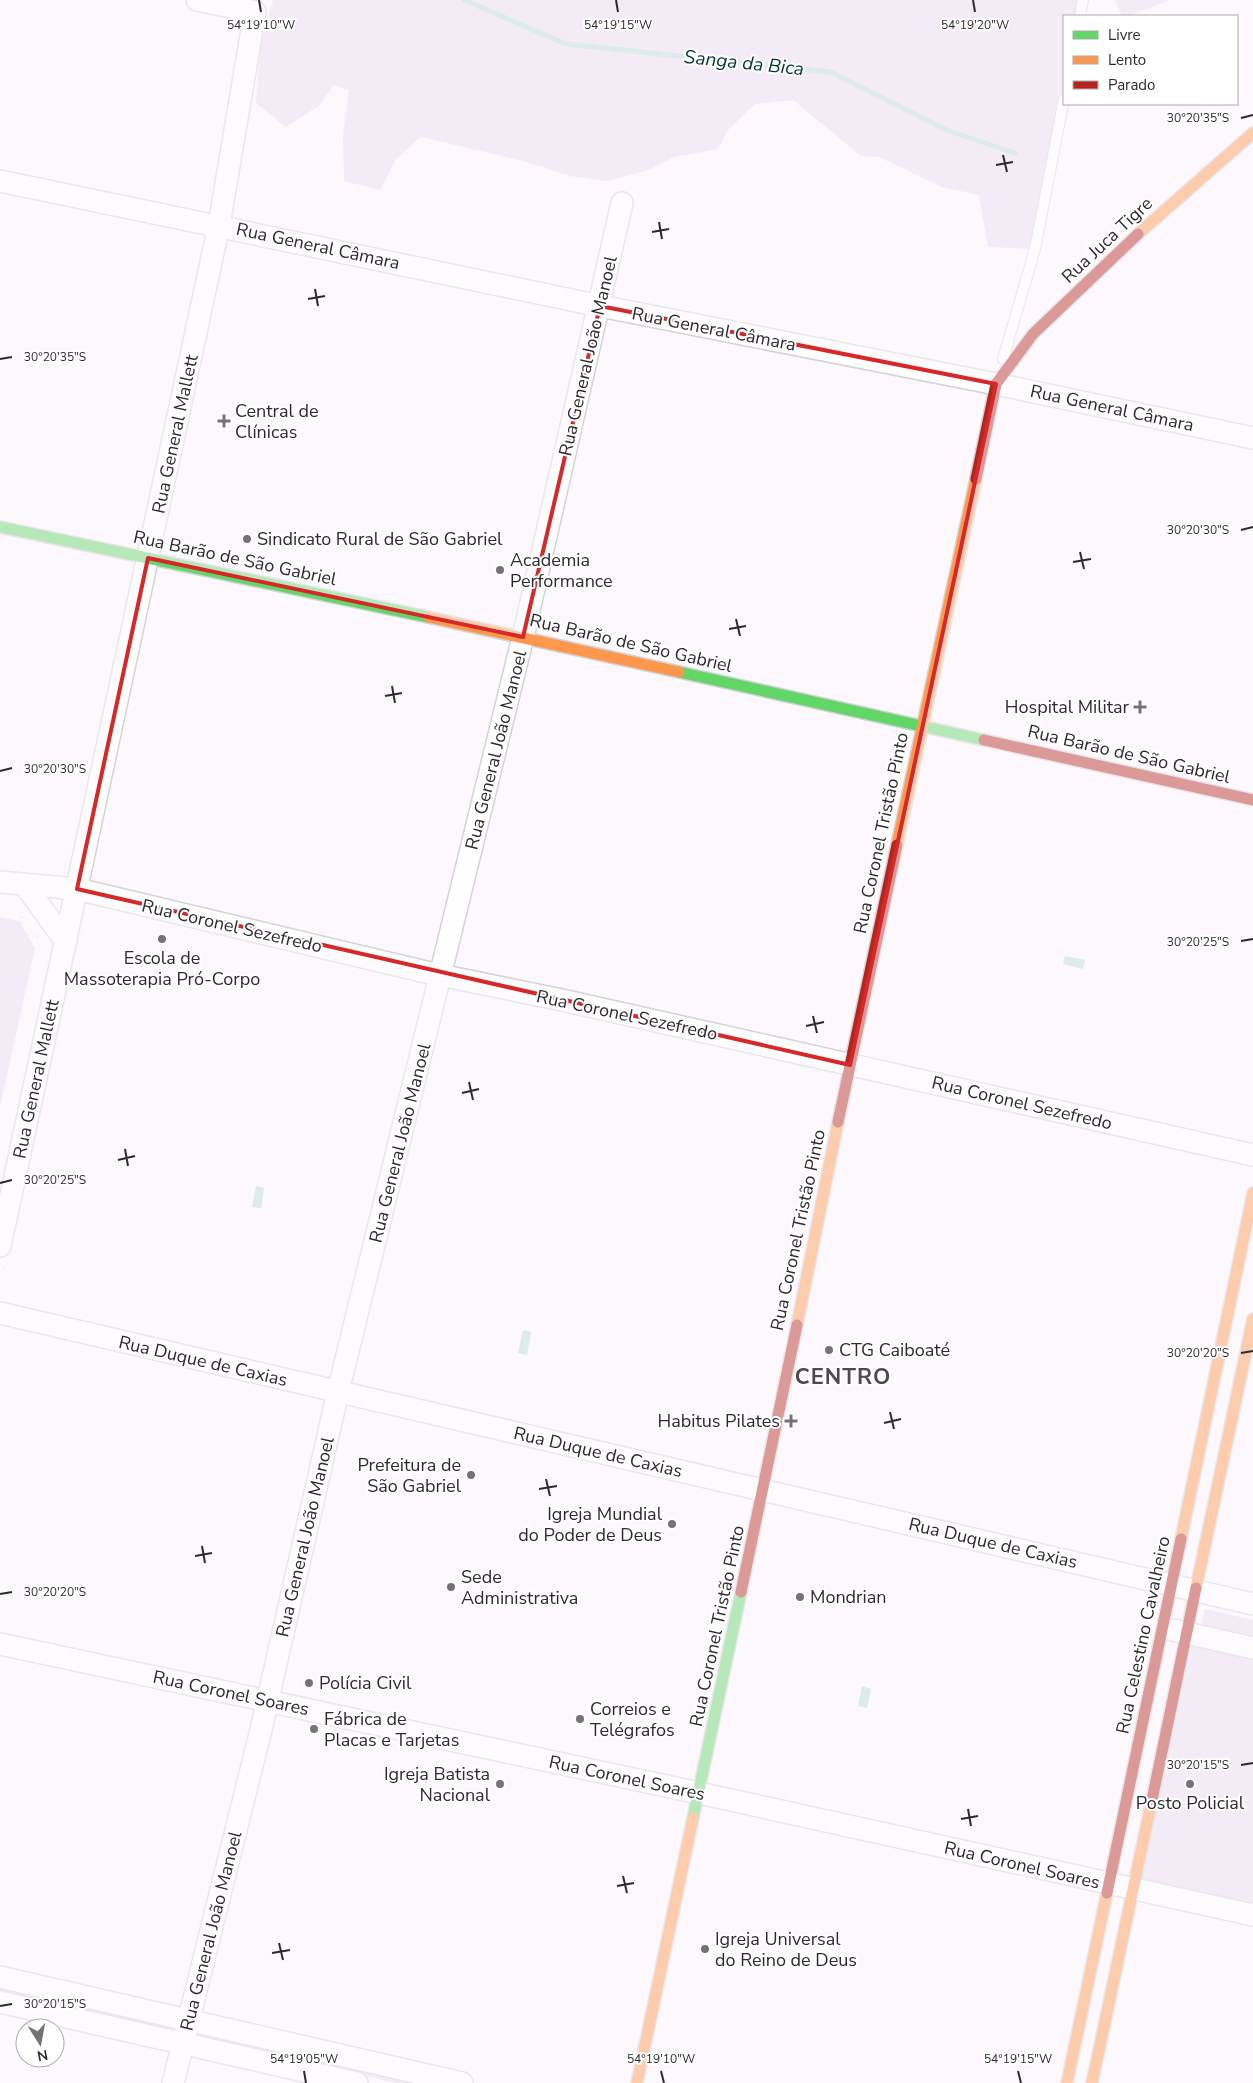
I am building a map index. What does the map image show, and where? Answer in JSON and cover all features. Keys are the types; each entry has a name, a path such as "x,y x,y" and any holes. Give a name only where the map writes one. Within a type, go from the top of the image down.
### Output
{"main road":[{"name":"Rua Juca Tigre","path":"996,384 1033,334 1151,222 1253,133"},
{"name":"Rua Coronel Tristão Pinto","path":"637,2083 700,1793 850,1065 996,384"},
{"name":"Rua Barão de São Gabriel","path":"0,527 523,637 1253,800"},
{"name":"Rua Celestino Cavalheiro","path":"1067,2083 1253,1193"},
{"path":"1092,2083 1253,1319"}],"street":[{"name":"Rua General Mallett","path":"0,1246 218,225 255,12 197,0"},
{"name":"Rua General Câmara","path":"0,181 600,306 996,384 1253,438"},
{"name":"Rua General João Manoel","path":"173,2083 268,1701 338,1392 523,637 622,203"},
{"name":"Rua Coronel Sezefredo","path":"0,882 64,886 441,975 562,1000 1253,1155"},
{"path":"25,885 66,942"},
{"name":"Rua Duque de Caxias","path":"0,1313 1253,1604"},
{"path":"1162,1628 1253,1648"},
{"name":"Rua Coronel Soares","path":"0,1644 700,1793 1108,1885 1253,1915"},
{"path":"0,1977 462,2083"},
{"path":"0,2002 357,2083"}],"lane":[{"path":"1080,15 1083,0"},
{"path":"996,384 1035,250 1063,104"}],"path":[{"path":"0,998 13,1000"},
{"path":"0,1264 6,1271"},
{"path":"1172,1762 1253,1780"}],"highlighted area":[{"path":"600,306 996,384 850,1065 77,889 148,558 523,637"}],"shaded area":[{"path":"273,0 1083,0 1080,15 1063,15 1063,104 1035,249 988,247 979,195 942,187 879,157 861,156 793,100 755,104 728,130 718,149 674,157 648,170 607,181 570,176 520,160 421,137 396,159 380,190 344,181 343,136 349,90 333,85 320,105 286,127 256,103 260,48"},
{"path":"1115,0 1170,0 1131,15 1122,15"},
{"path":"0,917 19,921 35,948 0,1106"},
{"path":"1065,956 1085,960 1083,969 1063,964"},
{"path":"256,1186 264,1188 261,1208 252,1207"},
{"path":"523,1330 531,1332 527,1355 518,1353"},
{"path":"1205,1609 1253,1620 1253,1638 1201,1626"},
{"path":"1192,1645 1253,1659 1253,1905 1141,1882"},
{"path":"862,1686 871,1689 867,1708 858,1706"},
{"path":"0,1985 170,2024 167,2033 0,1994"},
{"path":"214,2035 427,2083 396,2083 212,2042"}],"waterway":[{"name":"Sanga da Bica","path":"464,0 566,44 831,72 949,131 1015,153"}],"traffic: fast":[{"path":"0,527 428,617"},
{"path":"679,672 984,740"},
{"path":"693,1818 741,1592"}],"traffic: slow":[{"path":"1138,234 1253,133"},
{"path":"897,845 976,479"},
{"path":"428,617 679,672"},
{"path":"797,1325 838,1122"},
{"path":"1181,1539 1253,1193"},
{"path":"1196,1588 1253,1319"},
{"path":"1092,2083 1152,1800"},
{"path":"637,2083 693,1818"},
{"path":"1067,2083 1107,1893"}],"traffic: jam":[{"path":"976,479 996,384 1033,334 1138,234"},
{"path":"984,740 1253,800"},
{"path":"838,1122 897,845"},
{"path":"741,1592 797,1325"},
{"path":"1107,1893 1181,1539"},
{"path":"1152,1800 1196,1588"}],"place":[{"name":"Central de Clínicas","path":"224,421"},
{"name":"Sindicato Rural de São Gabriel","path":"247,539"},
{"name":"Academia Performance","path":"500,570"},
{"name":"Hospital Militar","path":"1140,707"},
{"name":"Escola de Massoterapia Pró-Corpo","path":"162,939"},
{"name":"CTG Caiboaté","path":"829,1350"},
{"name":"Habitus Pilates","path":"791,1421"},
{"name":"Prefeitura de São Gabriel","path":"471,1475"},
{"name":"Igreja Mundial do Poder de Deus","path":"672,1524"},
{"name":"Sede Administrativa","path":"451,1587"},
{"name":"Mondrian","path":"800,1597"},
{"name":"Polícia Civil","path":"309,1683"},
{"name":"Correios e Telégrafos","path":"580,1719"},
{"name":"Fábrica de Placas e Tarjetas","path":"314,1729"},
{"name":"Igreja Batista Nacional","path":"500,1784"},
{"name":"Posto Policial","path":"1190,1784"},
{"name":"Igreja Universal do Reino de Deus","path":"705,1949"}],"district":[{"name":"CENTRO","path":"843,1377"}]}
